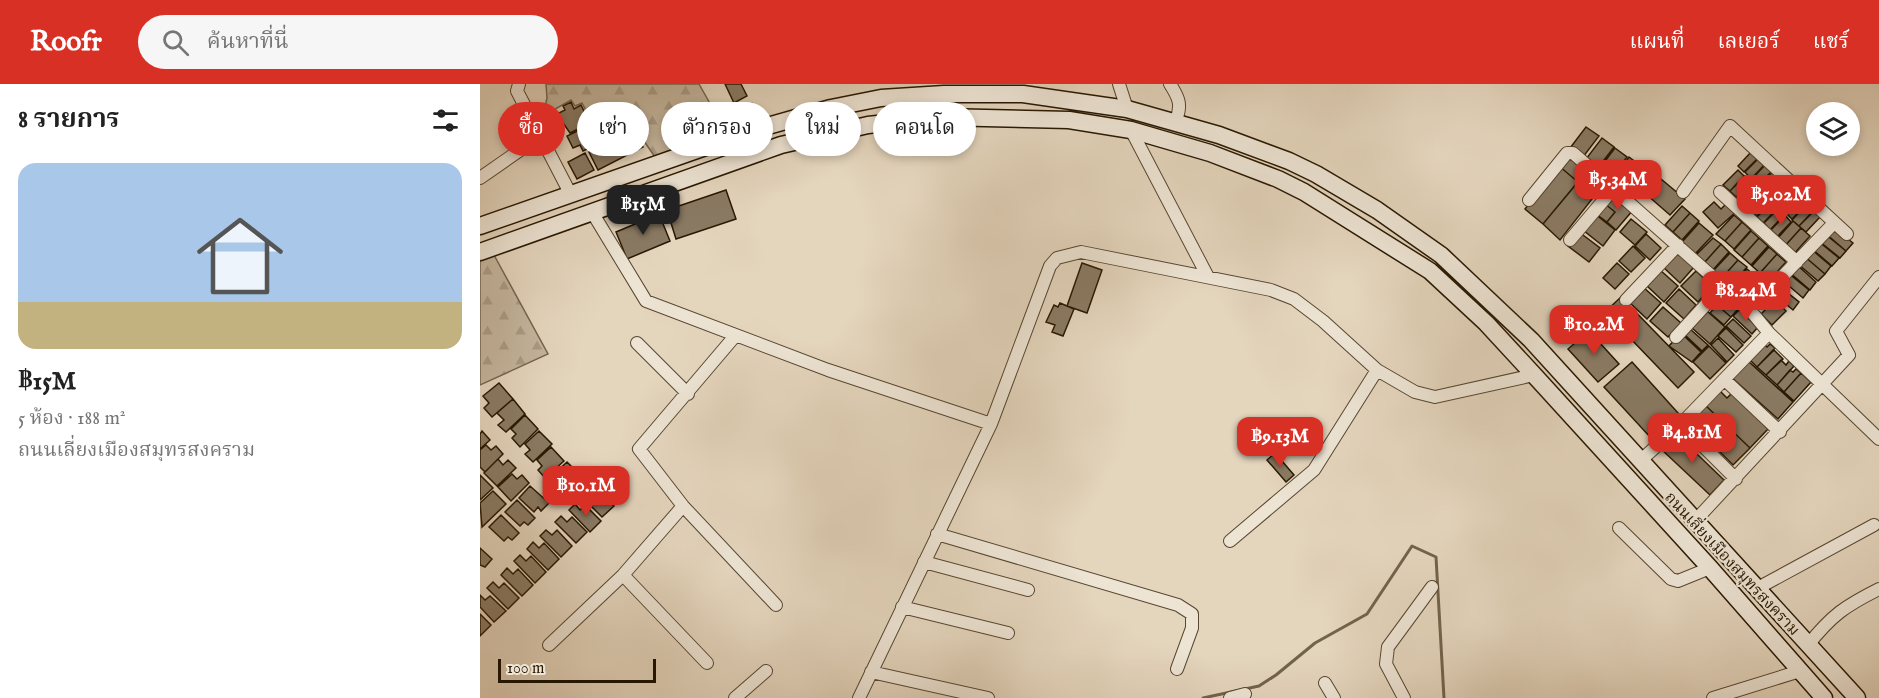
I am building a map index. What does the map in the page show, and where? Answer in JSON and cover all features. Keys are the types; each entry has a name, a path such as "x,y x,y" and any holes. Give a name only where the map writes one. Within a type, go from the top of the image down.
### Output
{"main road":[{"name":"ถนนเลี่ยงเมืองสมุทรสงคราม","path":"480,226 780,122 881,98 944,94 1023,94 1127,109 1176,120 1289,161 1316,174 1377,210 1441,255 1530,340 1857,698"},
{"name":"ถนนเลี่ยงเมืองสมุทรสงคราม","path":"480,252 781,146 868,126 942,117 1021,117 1069,120 1131,130 1210,153 1278,178 1387,242 1430,271 1486,323 1534,375 1710,568 1824,698"}],"street":[{"path":"519,84 518,91 523,102"},
{"path":"1119,84 1127,109"},
{"path":"1170,84 1180,99 1180,109 1176,120"},
{"path":"1683,192 1730,126 1846,234"},
{"path":"1131,130 1209,277"},
{"path":"1529,200 1568,153 1573,153 1750,310 1768,333 1879,439"},
{"path":"480,178 512,156"},
{"path":"549,156 570,193"},
{"path":"1570,240 1614,188"},
{"path":"1720,192 1797,262"},
{"path":"592,212 646,301 735,336 917,401 991,424"},
{"path":"1750,310 1834,223"},
{"path":"1626,300 1678,245"},
{"path":"859,698 991,424 1050,266 1057,258 1081,252 1271,290 1294,299 1323,321 1377,370 1415,392 1435,397 1534,375"},
{"path":"1694,522 1780,432 1849,355 1836,331 1879,277"},
{"path":"1676,337 1723,286"},
{"path":"1640,461 1681,424 1768,333"},
{"path":"735,336 639,449 683,506 776,605"},
{"path":"637,343 688,394"},
{"path":"1230,541 1314,470 1377,370"},
{"path":"1725,380 1780,432"},
{"path":"1682,425 1736,479"},
{"path":"549,645 623,575 683,506"},
{"path":"1756,589 1874,525"},
{"path":"1619,528 1671,579 1678,581 1710,568"},
{"path":"937,534 1178,605 1192,614 1192,628 1177,669"},
{"path":"924,562 1028,590"},
{"path":"623,575 707,663"},
{"path":"1404,698 1386,664 1388,647 1432,587"},
{"path":"1808,645 1829,619 1845,606 1879,588"},
{"path":"903,607 1008,633"},
{"path":"735,698 766,671"},
{"path":"1713,698 1800,671"},
{"path":"871,672 988,698"},
{"path":"1325,683 1334,698"},
{"path":"1230,698 1245,694"}],"green space":[{"path":"546,84 699,84 709,102 661,102 661,155 655,157 649,148 649,102 577,102 575,106 571,100 565,103 546,102"},
{"path":"494,255 548,354 480,385 480,260"}],"building":[{"path":"725,84 741,84 747,96 734,102"},
{"path":"571,102 574,109 577,107 577,130 570,133 565,126 565,105"},
{"path":"1586,127 1599,136 1583,157 1570,148"},
{"path":"577,131 577,146 573,148 567,136"},
{"path":"1602,138 1614,147 1598,168 1586,159"},
{"path":"1615,148 1627,157 1611,178 1599,169"},
{"path":"1752,151 1759,157 1744,172 1738,166"},
{"path":"579,156 587,156 594,170 577,179 568,162"},
{"path":"591,156 625,156 598,170"},
{"path":"1567,156 1586,172 1578,182 1559,166"},
{"path":"1629,157 1642,167 1626,188 1613,179"},
{"path":"1760,157 1766,163 1751,179 1745,172"},
{"path":"1766,164 1773,170 1758,185 1752,179"},
{"path":"1559,166 1578,182 1543,224 1525,209"},
{"path":"1642,168 1654,177 1638,198 1626,189"},
{"path":"1738,170 1744,176 1730,191 1723,185"},
{"path":"1773,171 1780,177 1765,193 1759,187"},
{"path":"1586,172 1603,185 1560,240 1543,224"},
{"path":"1745,176 1751,182 1736,197 1730,191"},
{"path":"1780,178 1787,184 1772,200 1765,194"},
{"path":"1661,179 1685,199 1670,215 1647,195"},
{"path":"1751,183 1758,189 1743,204 1737,198"},
{"path":"1787,185 1793,191 1778,206 1772,200"},
{"path":"1758,189 1765,195 1750,210 1744,204"},
{"path":"726,190 736,219 676,239 667,210"},
{"path":"1794,192 1800,198 1785,213 1779,207"},
{"path":"1613,193 1633,210 1616,230 1607,222 1615,212 1604,203"},
{"path":"1765,195 1771,201 1757,216 1750,210"},
{"path":"1800,198 1807,204 1792,219 1786,213"},
{"path":"1714,202 1721,209 1728,202 1737,211 1718,228 1703,212"},
{"path":"1772,202 1778,208 1763,223 1757,217"},
{"path":"1604,203 1615,212 1607,222 1596,214"},
{"path":"1807,204 1814,210 1799,226 1792,220"},
{"path":"1682,206 1690,213 1673,232 1665,225"},
{"path":"1779,208 1785,214 1770,230 1764,223"},
{"path":"1814,211 1820,217 1806,232 1799,226"},
{"path":"1690,213 1699,221 1682,240 1673,232"},
{"path":"659,214 670,241 627,259 616,232"},
{"path":"1595,214 1615,230 1603,246 1583,230"},
{"path":"1734,215 1742,222 1725,241 1716,234"},
{"path":"1785,215 1791,222 1777,237 1770,231"},
{"path":"1631,219 1647,232 1635,245 1620,232"},
{"path":"1793,221 1801,228 1784,247 1776,240"},
{"path":"1742,222 1751,230 1734,249 1725,241"},
{"path":"1699,223 1713,235 1695,254 1682,242"},
{"path":"1832,226 1853,243 1846,251 1825,233"},
{"path":"1801,228 1810,236 1793,255 1784,247"},
{"path":"1751,231 1759,238 1742,257 1734,250"},
{"path":"1579,232 1600,248 1589,262 1568,246"},
{"path":"1646,234 1661,248 1650,260 1635,246"},
{"path":"1825,234 1846,251 1840,258 1819,241"},
{"path":"1713,238 1721,244 1704,263 1695,256"},
{"path":"1759,238 1768,246 1751,265 1742,257"},
{"path":"1818,241 1839,258 1832,266 1811,248"},
{"path":"1721,244 1729,252 1712,271 1704,263"},
{"path":"1633,246 1645,258 1631,272 1619,261"},
{"path":"1769,247 1777,254 1760,273 1752,266"},
{"path":"1811,249 1831,266 1825,274 1804,256"},
{"path":"1676,250 1694,267 1680,283 1662,266"},
{"path":"1730,253 1738,260 1721,279 1713,271"},
{"path":"1777,254 1786,262 1769,281 1760,273"},
{"path":"1804,256 1825,274 1818,281 1798,264"},
{"path":"1738,260 1747,267 1730,287 1721,279"},
{"path":"1082,263 1102,270 1087,313 1067,306"},
{"path":"1617,263 1629,274 1615,289 1603,278"},
{"path":"1796,264 1816,282 1810,290 1789,272"},
{"path":"1747,269 1755,276 1738,295 1730,287"},
{"path":"1660,270 1678,286 1664,302 1646,285"},
{"path":"1696,271 1712,286 1698,302 1681,286"},
{"path":"1788,273 1809,290 1803,298 1782,280"},
{"path":"1755,276 1764,283 1747,303 1738,295"},
{"path":"1778,285 1799,302 1793,310 1772,292"},
{"path":"1643,287 1661,303 1647,319 1629,302"},
{"path":"1679,289 1696,305 1684,319 1666,303"},
{"path":"1769,294 1786,311 1772,325 1761,314 1765,310 1759,304"},
{"path":"1621,297 1694,372 1678,388 1605,312"},
{"path":"1724,297 1738,309 1731,317 1717,305"},
{"path":"1060,303 1074,309 1063,336 1052,332 1055,325 1046,322 1054,305 1058,307"},
{"path":"1717,305 1731,317 1724,325 1710,313"},
{"path":"1663,307 1681,323 1668,337 1650,321"},
{"path":"1739,310 1758,327 1752,334 1733,316"},
{"path":"1707,311 1725,327 1710,344 1692,328"},
{"path":"1733,319 1751,336 1744,343 1726,326"},
{"path":"1726,328 1743,345 1736,352 1718,336"},
{"path":"1690,329 1708,345 1702,351 1685,335"},
{"path":"1589,331 1619,364 1598,382 1568,349"},
{"path":"1681,333 1701,352 1692,362 1669,346"},
{"path":"1718,338 1734,355 1727,362 1711,345"},
{"path":"1763,343 1767,347 1770,344 1775,348 1757,367 1749,359"},
{"path":"1709,346 1726,363 1710,379 1693,362"},
{"path":"1774,350 1783,359 1766,375 1757,367"},
{"path":"1747,360 1793,402 1778,419 1731,377"},
{"path":"1781,360 1786,365 1789,361 1794,366 1777,385 1766,375"},
{"path":"1632,362 1678,413 1651,438 1604,387"},
{"path":"1796,369 1801,373 1784,392 1777,385 1790,370 1793,372"},
{"path":"1801,373 1811,382 1794,401 1784,392"},
{"path":"499,383 513,399 492,417 484,408 489,403 483,396"},
{"path":"1719,390 1727,398 1732,393 1768,429 1750,448 1705,405"},
{"path":"513,399 525,414 506,432 498,425 504,420 497,413"},
{"path":"1705,405 1750,448 1733,465 1689,421"},
{"path":"525,415 538,429 520,447 512,438 516,434 511,429"},
{"path":"482,431 490,440 480,449 480,434"},
{"path":"539,431 552,444 533,462 525,454 530,450 525,444"},
{"path":"1675,433 1724,480 1710,495 1660,448"},
{"path":"486,445 491,450 496,446 503,454 485,472 480,467 480,450"},
{"path":"551,447 564,461 545,478 538,470 542,466 537,460"},
{"path":"1275,453 1294,475 1286,482 1267,460"},
{"path":"498,459 503,465 508,460 516,468 497,486 484,473"},
{"path":"567,462 580,475 562,493 554,485 559,481 553,475"},
{"path":"512,474 517,479 522,475 529,483 511,501 498,487"},
{"path":"480,475 493,488 480,500"},
{"path":"530,486 549,503 541,511 538,507 534,512 519,498"},
{"path":"588,489 593,495 598,490 614,506 602,517 581,496"},
{"path":"493,491 506,504 482,527 480,503"},
{"path":"517,500 535,518 528,525 524,522 520,526 505,512"},
{"path":"575,504 580,510 585,505 601,521 590,532 569,510"},
{"path":"501,515 519,533 512,540 508,537 504,541 489,527"},
{"path":"561,516 567,522 572,517 587,532 576,543 555,522"},
{"path":"546,530 552,535 557,530 572,546 561,557 540,536"},
{"path":"533,542 539,548 544,543 559,559 548,570 527,549"},
{"path":"480,548 492,559 485,567 480,565"},
{"path":"520,555 526,561 531,556 546,572 535,583 514,561"},
{"path":"507,568 513,574 518,569 533,585 522,596 501,575"},
{"path":"493,582 499,588 504,583 519,598 508,609 487,588"},
{"path":"480,595 485,600 490,596 506,611 494,622 480,607"},
{"path":"480,614 491,625 480,636"}],"waterway":[{"path":"1203,698 1259,686 1315,643 1367,614 1412,546 1436,557 1444,698"}]}
